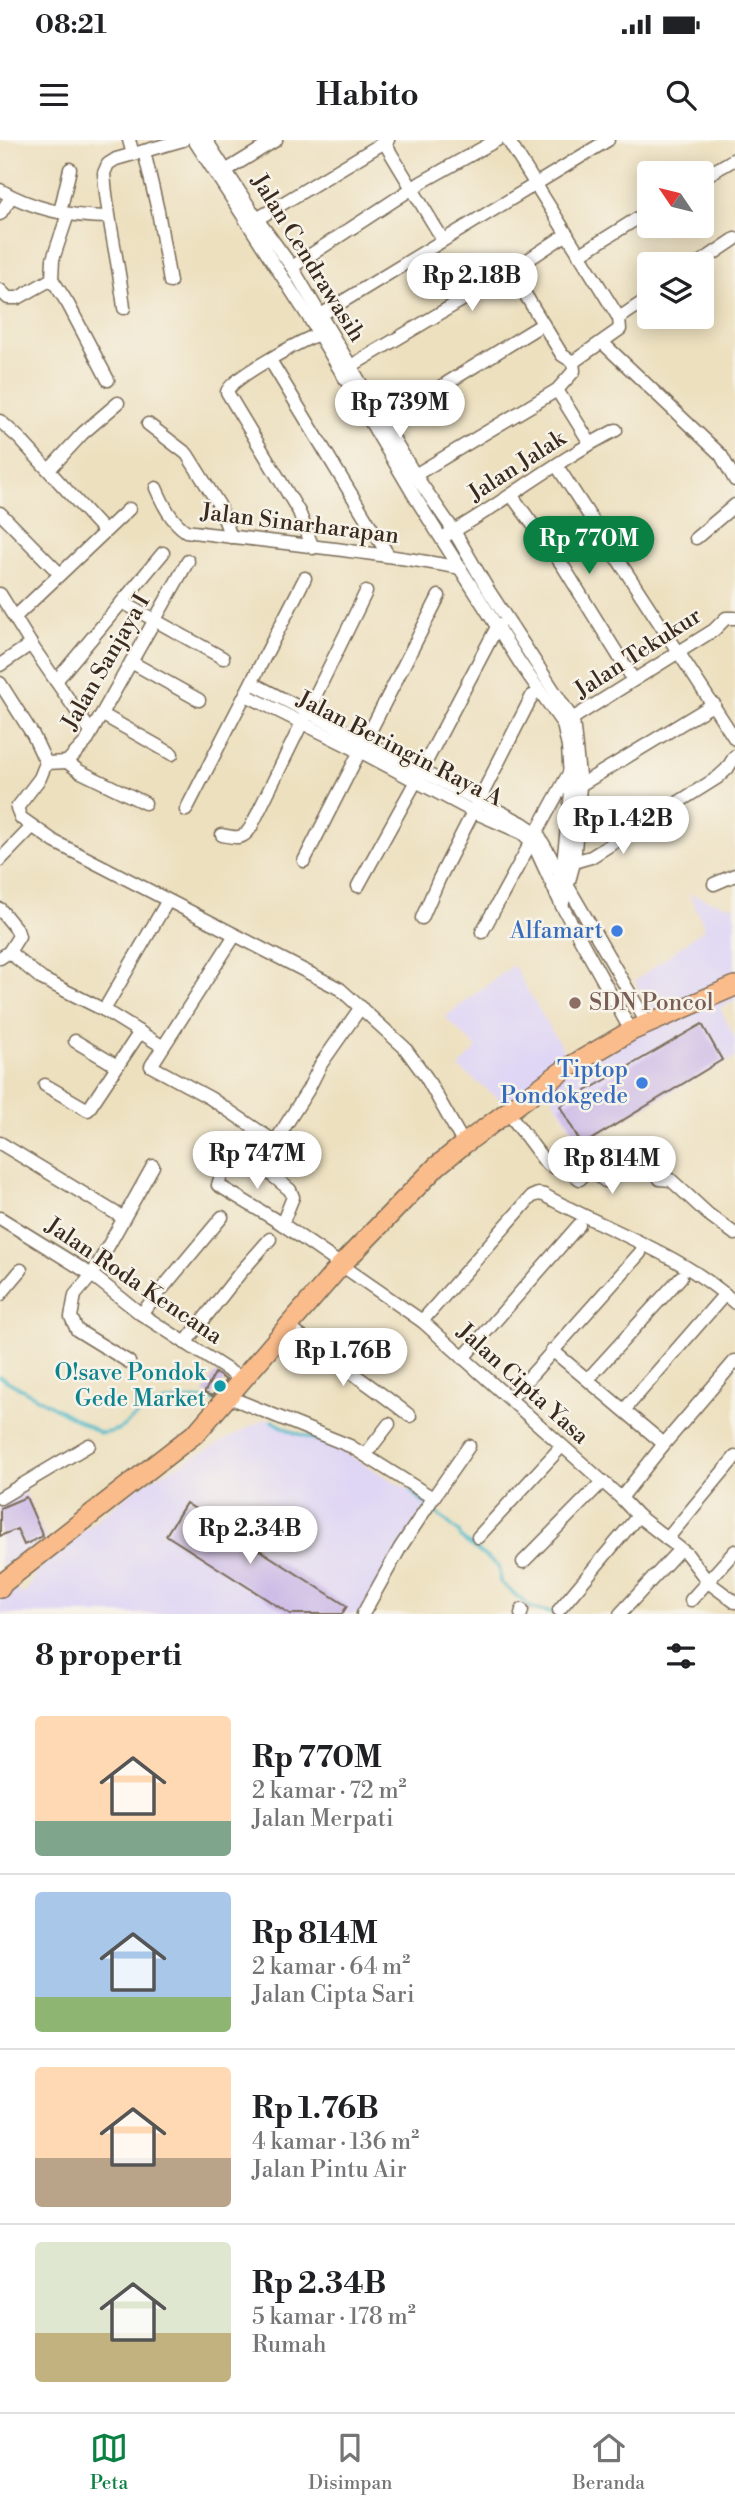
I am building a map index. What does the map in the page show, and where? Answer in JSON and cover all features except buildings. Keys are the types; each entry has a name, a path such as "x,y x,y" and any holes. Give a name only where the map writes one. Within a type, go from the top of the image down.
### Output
{"main road":[{"path":"1,1585 197,1432 342,1264 437,1166 564,1070 639,1027 735,986"}],"street":[{"path":"129,140 138,153 158,211 170,282"},
{"path":"124,308 104,173 108,164 116,159 183,140"},
{"name":"Jalan Cendrawasih","path":"194,140 292,267 316,318 319,334 408,485 568,722 575,785 559,900"},
{"name":"Jalan Cendrawasih","path":"206,140 222,173 316,318 351,366 415,475 454,531 467,569 515,655 568,722 570,771 575,785"},
{"path":"222,173 276,140"},
{"path":"292,267 413,188 497,140"},
{"path":"508,140 579,255 623,319"},
{"path":"316,318 608,140"},
{"path":"257,219 386,141 443,240"},
{"path":"714,171 735,159"},
{"path":"70,169 64,213 53,259 52,279 108,380"},
{"path":"0,214 6,194 64,213 109,217"},
{"path":"579,255 637,219"},
{"path":"351,366 567,234"},
{"path":"714,253 735,239"},
{"path":"714,261 735,248"},
{"path":"510,271 562,355 573,362"},
{"path":"0,290 8,298 18,298 52,279"},
{"path":"415,475 557,390 573,372 573,362 637,308"},
{"path":"623,319 637,312"},
{"path":"385,421 543,324"},
{"path":"313,548 299,512 231,402 227,387 319,334"},
{"path":"606,346 721,455 735,481"},
{"path":"270,360 388,555"},
{"path":"557,390 590,443"},
{"path":"49,470 83,433 118,403"},
{"path":"0,421 104,531"},
{"path":"148,424 187,454 219,505 231,537"},
{"name":"Jalan Jalak","path":"442,538 512,496 590,443 616,430"},
{"path":"557,466 735,738"},
{"name":"Jalan Sinarharapan","path":"156,488 165,508 186,531 388,555 467,569"},
{"path":"512,496 563,566 634,679"},
{"path":"696,538 735,505"},
{"path":"15,617 129,509"},
{"path":"0,513 60,574"},
{"path":"56,681 163,553"},
{"name":"Jalan Sanjaya I","path":"46,763 68,762 86,742 188,561"},
{"path":"186,810 304,578"},
{"path":"222,835 237,839 247,834 366,592"},
{"path":"0,595 91,732"},
{"path":"303,861 439,596"},
{"path":"122,602 223,658"},
{"name":"Jalan Tekukur","path":"568,722 714,630 726,618 735,618"},
{"path":"358,886 498,625"},
{"path":"0,665 31,644"},
{"path":"131,662 199,700"},
{"path":"0,683 33,735 46,763 40,778 17,808 21,818 55,842 340,989 404,1047 426,1077 464,1144"},
{"path":"249,689 477,807 522,823 563,864 591,857 717,778 735,756"},
{"path":"422,918 532,696"},
{"path":"575,785 714,704"},
{"path":"103,715 172,754"},
{"path":"68,762 79,771 145,803"},
{"path":"482,933 570,771"},
{"path":"0,860 32,827"},
{"path":"535,838 559,900 639,1027"},
{"name":"Jalan Cendrawasih","path":"559,900 568,887 563,864"},
{"path":"714,884 735,875"},
{"path":"568,887 639,1027"},
{"path":"104,1010 167,902"},
{"path":"0,909 19,936 4,955 42,979 104,1010 162,1046"},
{"path":"235,935 151,1066 210,1098 275,1142"},
{"path":"282,1224 293,1197 290,1190 267,1171 268,1153 308,1090 321,1064 361,1007"},
{"path":"45,1085 88,1110 140,1032"},
{"path":"75,1041 117,1066"},
{"path":"507,1111 546,1163 553,1167 562,1167 580,1179 589,1168 605,1181 629,1154 643,1151 660,1179 671,1180 708,1214 735,1234"},
{"path":"0,1143 122,1217"},
{"name":"Jalan Cipta Yasa","path":"240,1153 223,1171 218,1185 220,1189 282,1224 422,1321 638,1516 687,1554 708,1582 735,1602"},
{"path":"129,1362 77,1330 71,1317 75,1295 92,1275 122,1217 153,1166"},
{"path":"422,1321 531,1197 544,1195 688,1267 732,1300 625,1409"},
{"path":"141,1314 222,1217"},
{"name":"Jalan Roda Kencana","path":"0,1218 92,1275 141,1314 243,1380"},
{"path":"463,1358 579,1225"},
{"path":"185,1343 270,1239"},
{"path":"510,1399 640,1253"},
{"path":"0,1295 21,1270"},
{"path":"588,1379 681,1277"},
{"path":"287,1326 345,1370 370,1384 410,1416"},
{"path":"552,1350 664,1444"},
{"path":"621,1498 735,1361"},
{"path":"229,1396 366,1454 430,1503"},
{"path":"366,1454 389,1424"},
{"path":"0,1498 89,1445"},
{"path":"363,1614 400,1548 469,1446"},
{"path":"478,1537 561,1447"},
{"path":"667,1539 735,1457"},
{"path":"523,1562 602,1482"},
{"path":"559,1610 638,1516"},
{"path":"620,1614 680,1549"},
{"path":"691,1601 735,1551"}],"shaded area":[{"path":"689,894 730,906 735,904 735,1001 720,1008 735,1038 735,1058 579,1141 545,1085 510,1107 459,1068 477,1048 445,1017 513,965 566,1055 621,1024 651,1011 635,981 705,928"},
{"path":"267,1418 348,1455 430,1502 359,1614 0,1614 0,1580 24,1594 44,1562 139,1486"},
{"path":"25,1492 46,1539 12,1564 0,1565 0,1504"}],"waterway":[{"path":"0,1377 100,1433 121,1428 141,1412 165,1402 215,1400"},
{"path":"272,1421 293,1432 326,1443"},
{"path":"411,1491 459,1532 461,1538 499,1567 500,1582 531,1608 556,1614"}],"place":[{"name":"Alfamart","path":"617,931"},
{"name":"SDN Poncol","path":"575,1003"},
{"name":"Tiptop Pondokgede","path":"642,1083"},
{"name":"O!save Pondok Gede Market","path":"220,1386"}]}
